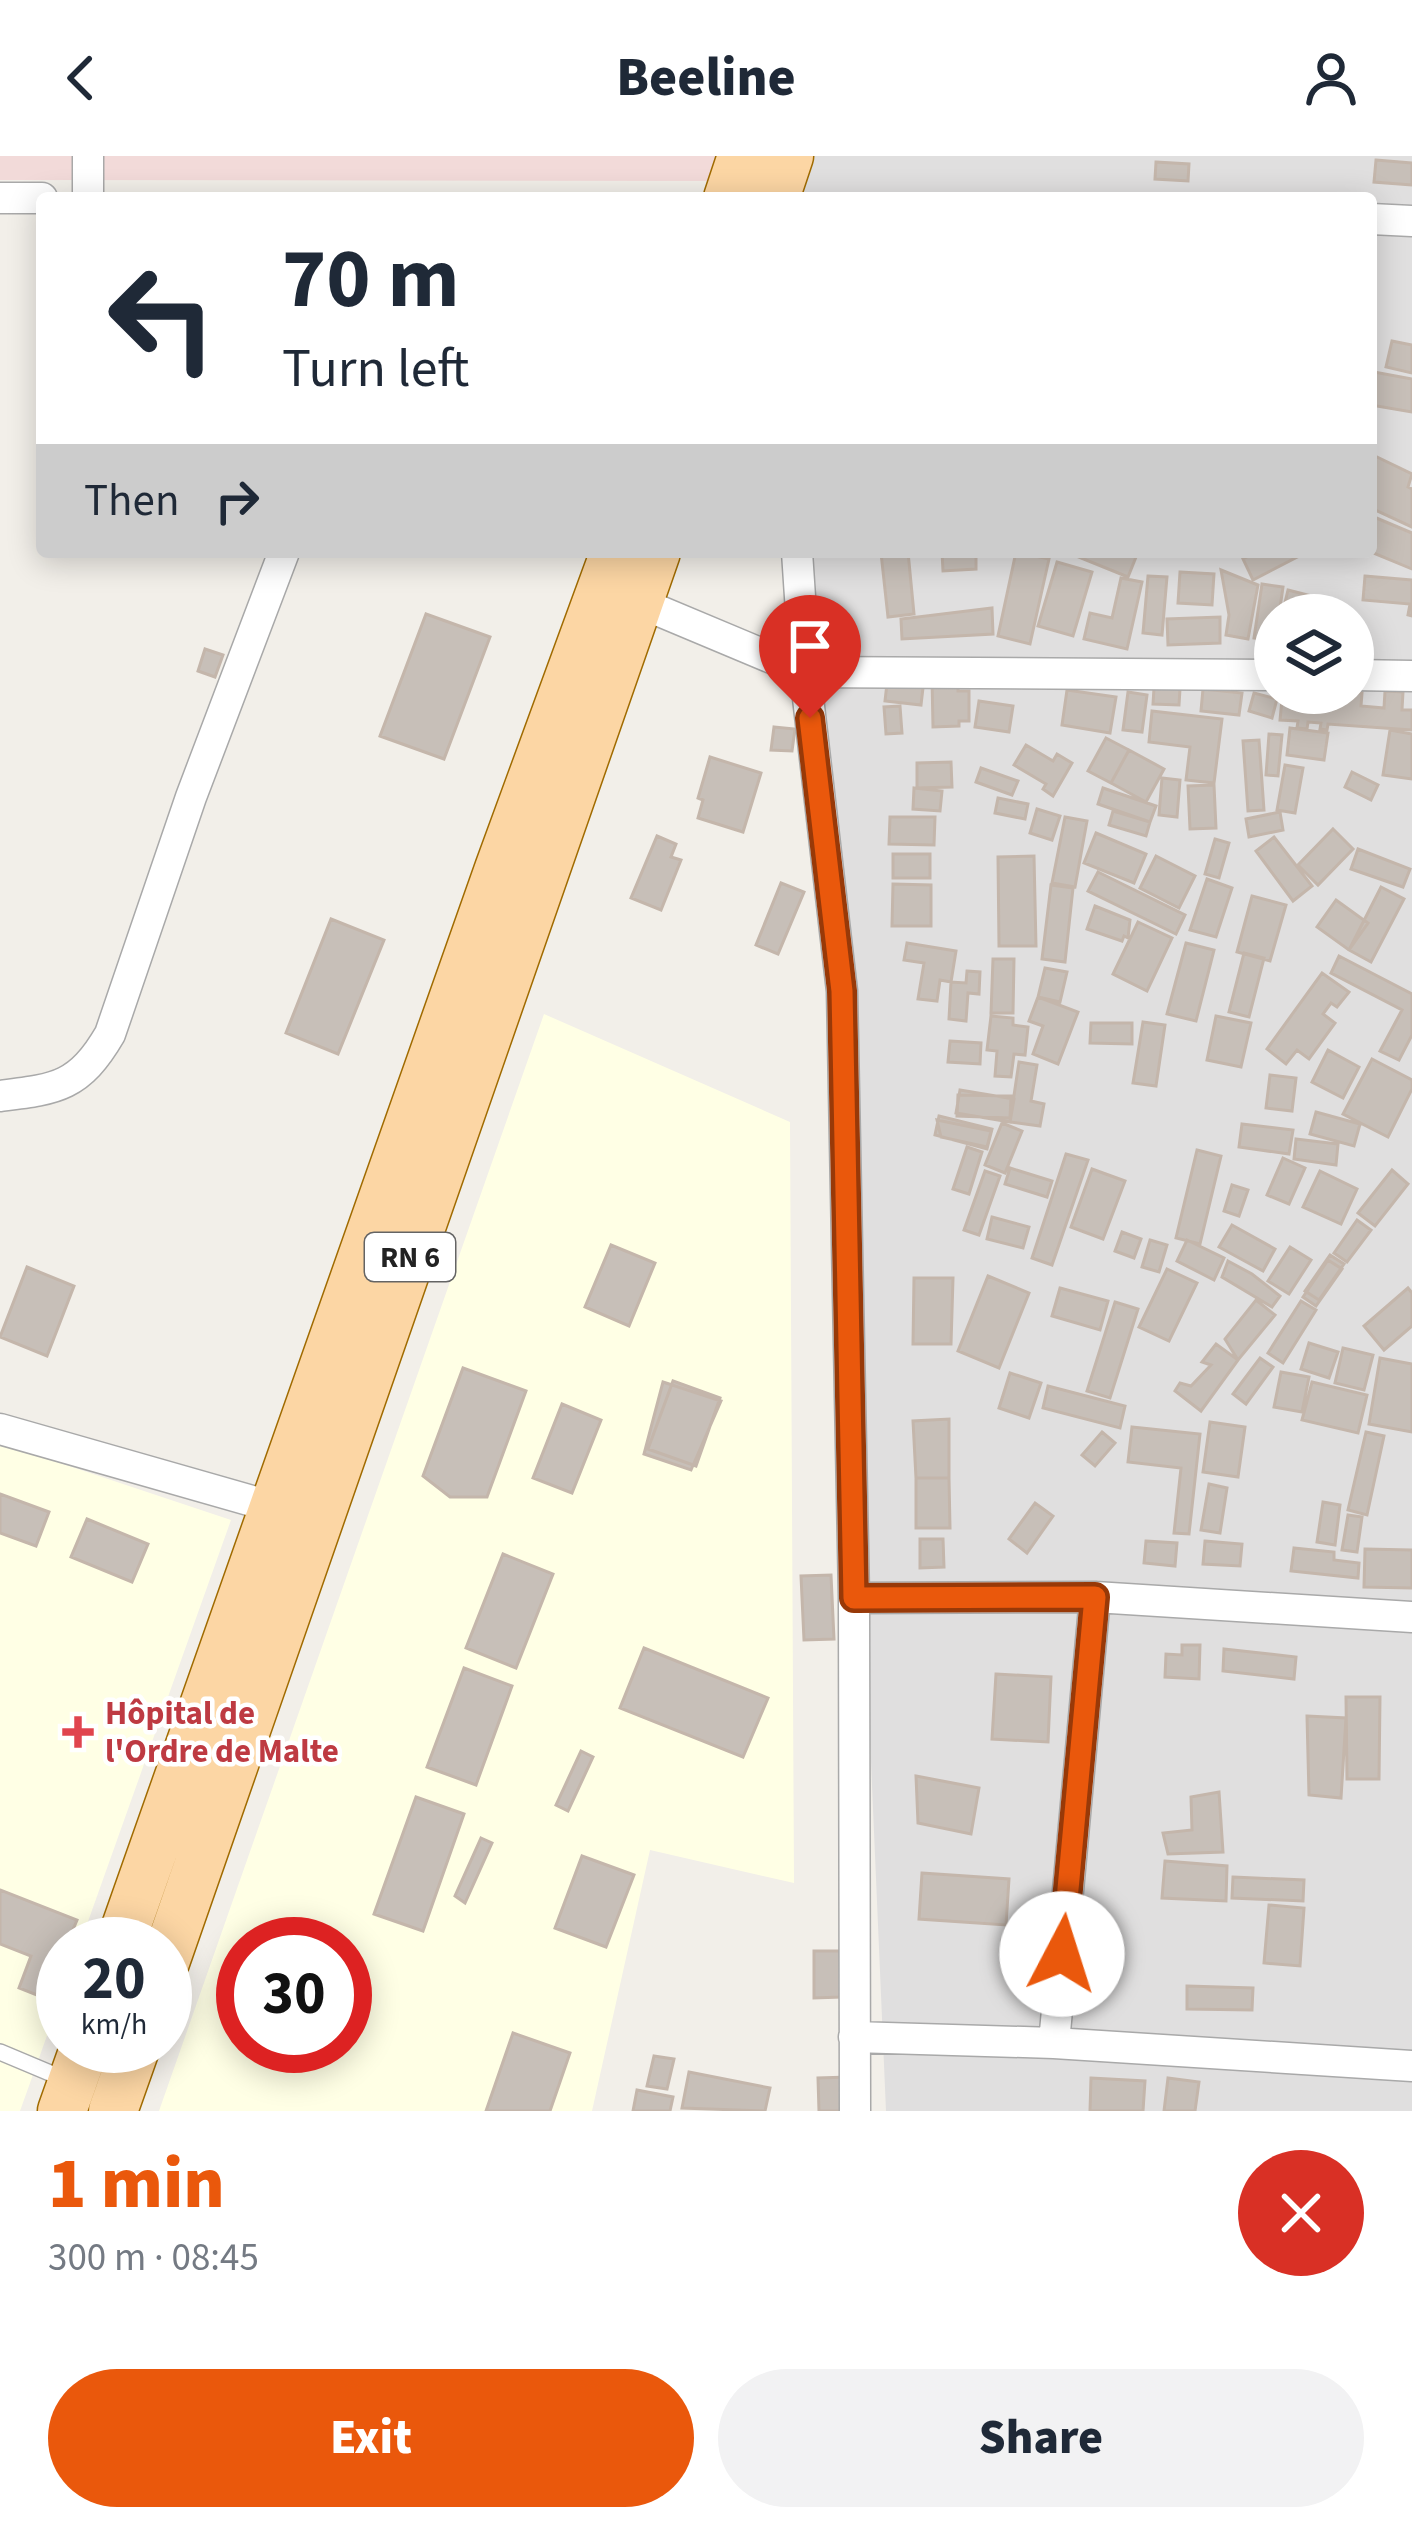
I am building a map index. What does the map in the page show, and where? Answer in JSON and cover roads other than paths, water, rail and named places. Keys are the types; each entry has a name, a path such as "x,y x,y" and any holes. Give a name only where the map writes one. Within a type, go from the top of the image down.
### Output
{"main road":[{"path":"730,192 742,156"},
{"path":"777,192 789,156"},
{"name":"RN 6","path":"129,1917 273,1507 620,576 647,558"},
{"name":"RN 6","path":"180,1917 620,576"},
{"path":"112,2111 126,2073"}],"street":[{"path":"88,156 88,192"},
{"path":"0,198 36,198"},
{"path":"1377,219 1412,220"},
{"path":"0,1096 51,1089 76,1079 110,1034 191,797 282,558"},
{"path":"796,558 842,991 854,1598 855,2111"},
{"path":"620,576 805,672 1254,675"},
{"path":"1374,676 1412,676"},
{"path":"0,1429 273,1507"},
{"path":"854,1598 1095,1597 1412,1617"},
{"path":"1054,2043 1095,1597"},
{"path":"854,2037 1054,2043 1412,2066"}],"lane":[{"path":"0,2053 73,2080"}],"place":[{"name":"Hôpital de l'Ordre de Malte","path":"78,1732"}]}
